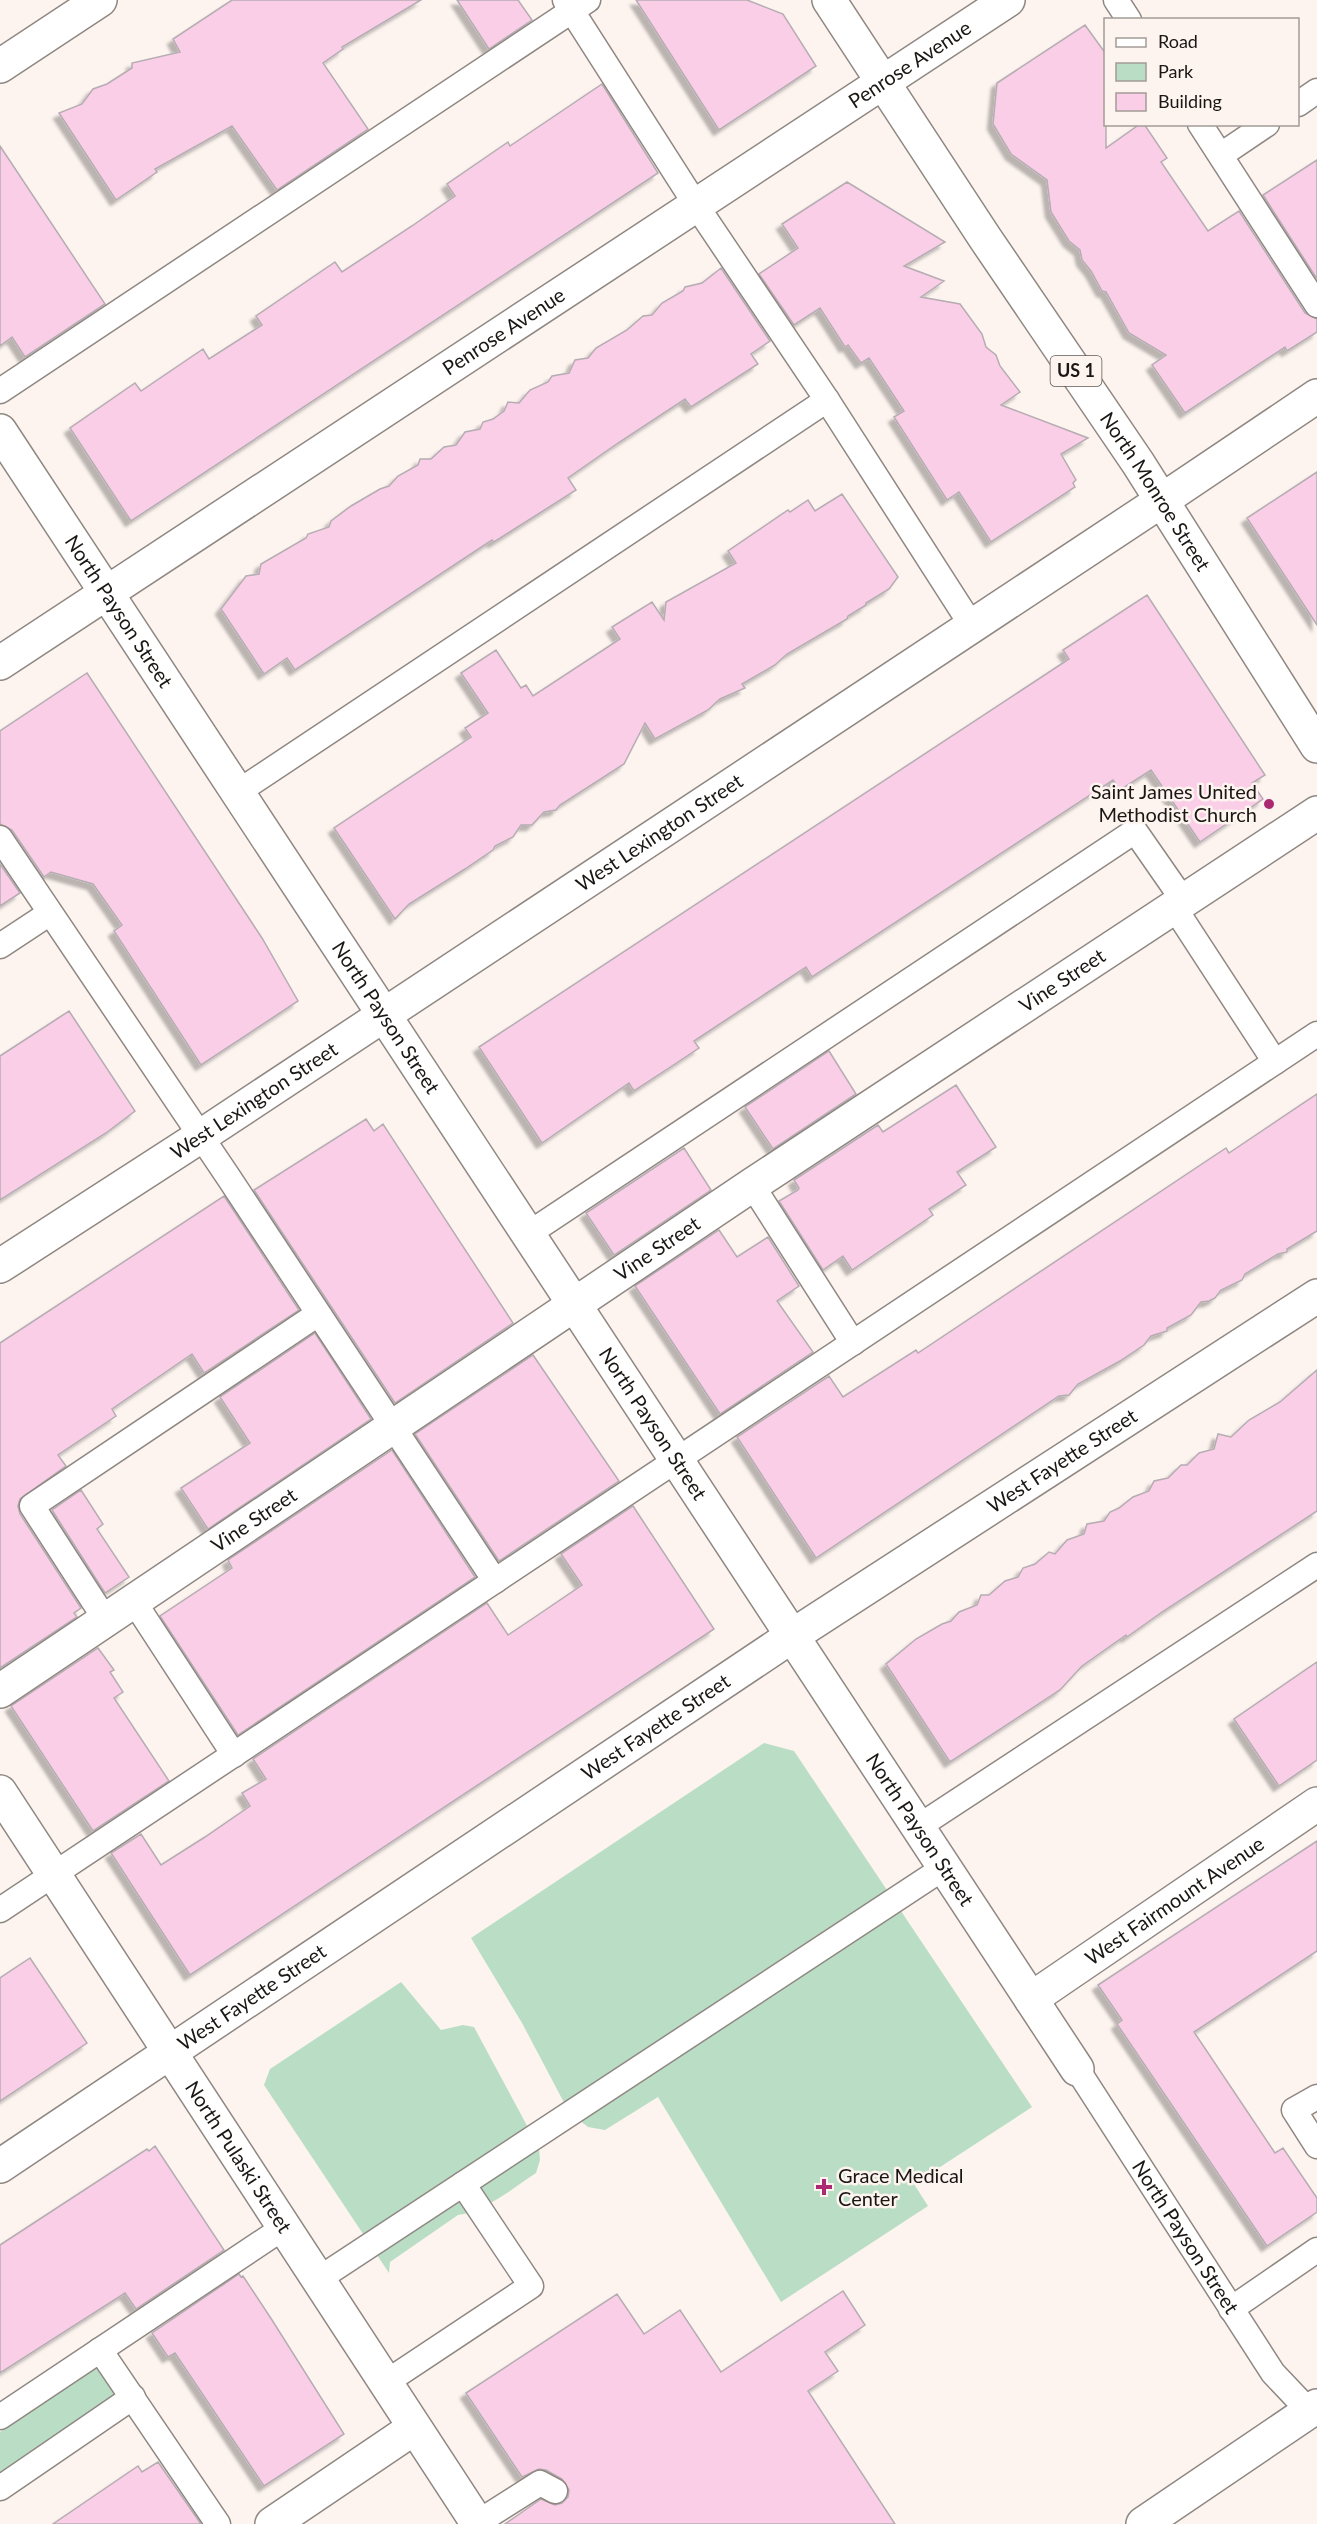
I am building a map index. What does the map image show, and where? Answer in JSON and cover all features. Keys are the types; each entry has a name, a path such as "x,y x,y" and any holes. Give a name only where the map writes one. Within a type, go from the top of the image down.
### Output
{"street":[{"path":"4,56 100,0"},
{"name":"North Monroe Street","path":"829,0 985,238 1138,463 1317,746"},
{"name":"Penrose Avenue","path":"0,663 1008,0"},
{"name":"West Lexington Street","path":"0,1266 201,1136 1317,396"},
{"name":"North Payson Street","path":"0,431 1077,2069"},
{"name":"Vine Street","path":"0,1691 752,1185 1317,813"},
{"name":"West Fayette Street","path":"0,2166 792,1636 1317,1296"},
{"name":"North Pulaski Street","path":"0,1792 478,2523"},
{"name":"West Fairmount Avenue","path":"1031,1999 1317,1803"},
{"path":"1143,2524 1314,2413"},
{"path":"272,2524 414,2428"}],"lane":[{"path":"1116,0 1128,18"},
{"path":"0,392 575,4 696,205 827,400 972,626"},
{"path":"1299,103 1317,91"},
{"path":"1201,126 1317,304"},
{"path":"1221,155 1264,126"},
{"path":"238,792 827,400"},
{"path":"528,1234 1135,831 1275,1062"},
{"path":"0,838 201,1136 495,1581"},
{"path":"0,946 50,913"},
{"path":"0,1910 1317,1034"},
{"path":"752,1185 853,1343"},
{"path":"105,1619 32,1506 318,1314"},
{"path":"918,1827 1317,1565"},
{"path":"133,1600 234,1755"},
{"path":"317,2280 945,1867"},
{"name":"North Payson Street","path":"1077,2069 1272,2373 1314,2413"},
{"path":"1317,2097 1294,2110 1317,2146"},
{"path":"385,2383 531,2286 463,2184"},
{"path":"0,2417 283,2228"},
{"path":"1232,2309 1317,2250"},
{"path":"100,2350 218,2524"},
{"path":"0,2488 133,2397"},
{"path":"478,2523 540,2483 555,2491"}],"green space":[{"path":"764,1743 794,1751 1032,2107 914,2184 928,2206 781,2302 658,2097 605,2130 588,2127 569,2112 522,2023 471,1938"},
{"path":"401,1982 441,2030 463,2025 474,2027 539,2148 540,2160 536,2173 509,2192 479,2209 458,2215 390,2262 389,2273 264,2085 270,2069"},
{"path":"101,2365 121,2394 0,2474 0,2432"}],"building":[{"path":"232,0 421,0 342,47 343,49 323,63 368,129 277,190 232,126 155,169 157,172 116,200 59,113 82,104 93,89 107,84 132,68 132,63 180,52 173,39"},
{"path":"457,0 518,0 532,20 489,49"},
{"path":"636,0 747,0 783,14 816,66 719,130"},
{"path":"1085,25 1104,51 1106,148 1137,126 1145,126 1167,158 1161,162 1208,231 1239,211 1305,313 1317,319 1317,332 1287,351 1285,347 1185,413 1152,365 1166,355 1129,333 1106,292 1102,291 1082,260 1080,250 1069,241 1051,212 1047,180 1011,154 993,124 997,83"},
{"path":"602,84 658,173 131,521 70,428 135,383 141,391 203,349 209,359 262,325 256,316 335,262 342,272 412,226 455,196 447,184 508,142 510,146"},
{"path":"0,146 105,304 25,357 12,337 0,346"},
{"path":"1317,160 1317,279 1263,195"},
{"path":"847,182 945,242 904,266 944,281 921,297 960,304 982,334 986,347 996,355 1000,366 1020,392 1001,405 1088,438 1061,454 1076,480 1073,483 1075,487 991,542 959,492 947,500 894,417 904,411 869,358 861,363 848,345 845,347 820,308 794,325 759,274 798,248 782,224"},
{"path":"721,268 770,341 751,354 758,364 691,407 685,399 618,443 568,478 576,490 494,542 492,540 295,670 287,658 264,674 221,609 246,576 259,574 261,564 306,538 308,534 329,527 331,521 351,506 389,486 398,476 418,465 420,459 431,459 444,447 456,445 465,432 480,429 483,422 493,419 504,411 508,402 519,403 530,390 548,382 552,376 569,373 575,360 588,358 596,348 627,330 643,316 652,315 662,303 683,291 685,287 702,283"},
{"path":"1317,472 1317,625 1247,518"},
{"path":"842,494 898,577 889,589 866,603 847,619 787,654 775,665 742,684 745,688 720,699 708,710 655,739 645,723 624,764 560,805 556,810 544,812 532,825 521,825 513,837 495,846 493,850 465,869 409,904 395,919 334,828 471,737 465,728 488,713 461,673 496,650 521,688 526,685 533,696 620,639 612,627 652,602 664,620 666,602 736,563 728,551 788,510 790,512 808,500 815,511"},
{"path":"1147,595 1265,775 1252,783 1263,799 1200,842 1151,770 1120,790 1113,780 812,977 806,967 694,1041 699,1048 675,1064 634,1091 629,1083 542,1143 479,1047 1069,659 1063,650"},
{"path":"87,673 262,938 298,1001 201,1065 114,931 122,925 93,884 51,872 44,877 12,830 0,824 0,731"},
{"path":"0,864 20,893 0,906"},
{"path":"69,1011 135,1111 106,1133 0,1200 0,1056"},
{"path":"829,1051 856,1094 773,1149 745,1107"},
{"path":"956,1085 996,1147 957,1172 966,1185 929,1209 933,1215 852,1270 843,1256 823,1270 779,1201 798,1190 794,1180 878,1125 883,1132"},
{"path":"1317,1094 1317,1231 1287,1249 1287,1252 1278,1254 1245,1274 1242,1280 1221,1290 1215,1298 1201,1302 1191,1315 1167,1328 1167,1331 1151,1336 1144,1345 1120,1361 1078,1384 1069,1395 1059,1396 816,1558 737,1437 829,1376 843,1397 916,1350 918,1353 1226,1148 1229,1153"},
{"path":"366,1119 374,1131 383,1124 513,1323 395,1403 254,1190"},
{"path":"684,1148 711,1190 614,1255 586,1213"},
{"path":"224,1196 299,1310 204,1373 192,1354 112,1409 116,1416 58,1455 66,1466 20,1499 18,1506 20,1514 81,1608 74,1613 77,1617 0,1668 0,1343"},
{"path":"719,1230 737,1257 768,1237 799,1286 777,1301 813,1352 720,1414 635,1286"},
{"path":"315,1333 371,1419 208,1529 181,1488 250,1443 220,1397"},
{"path":"533,1355 619,1481 499,1561 415,1434"},
{"path":"1317,1370 1317,1511 1127,1637 1126,1635 1082,1666 1060,1690 950,1762 886,1664 916,1639 951,1621 959,1612 977,1605 981,1595 989,1595 1005,1581 1018,1577 1023,1568 1035,1564 1049,1552 1055,1554 1067,1540 1084,1534 1087,1524 1104,1521 1110,1512 1133,1497 1149,1491 1154,1481 1168,1478 1181,1465 1187,1465 1199,1453 1214,1449 1218,1434 1231,1437 1249,1420 1280,1402"},
{"path":"392,1450 475,1577 238,1735 160,1616 232,1568 228,1560"},
{"path":"81,1490 103,1524 97,1529 129,1577 105,1593 52,1510"},
{"path":"633,1506 714,1629 190,1975 111,1853 141,1834 161,1865 205,1837 250,1806 242,1793 266,1779 253,1759 487,1603 508,1635 582,1585 561,1554"},
{"path":"98,1648 114,1670 110,1672 123,1692 114,1698 169,1781 93,1831 11,1706"},
{"path":"1317,1662 1317,1760 1279,1786 1234,1719"},
{"path":"1317,1841 1317,1951 1194,2032 1275,2153 1283,2148 1317,2198 1317,2212 1267,2246 1117,2024 1122,2020 1098,1985"},
{"path":"30,1958 87,2043 0,2101 0,1978"},
{"path":"155,2146 224,2250 136,2309 125,2293 0,2373 0,2245"},
{"path":"239,2274 243,2276 272,2320 344,2434 264,2486 175,2353 168,2357 152,2333"},
{"path":"843,2291 865,2325 825,2352 838,2371 808,2391 895,2524 505,2524 541,2499 555,2505 562,2503 568,2497 569,2490 562,2479 546,2470 539,2469 522,2477 466,2393 617,2294 644,2334 680,2310 721,2372"},
{"path":"158,2462 201,2524 53,2524 138,2466 142,2472"}],"place":[{"name":"Saint James United Methodist Church","path":"1269,804"},
{"name":"Grace Medical Center","path":"824,2187"}]}
